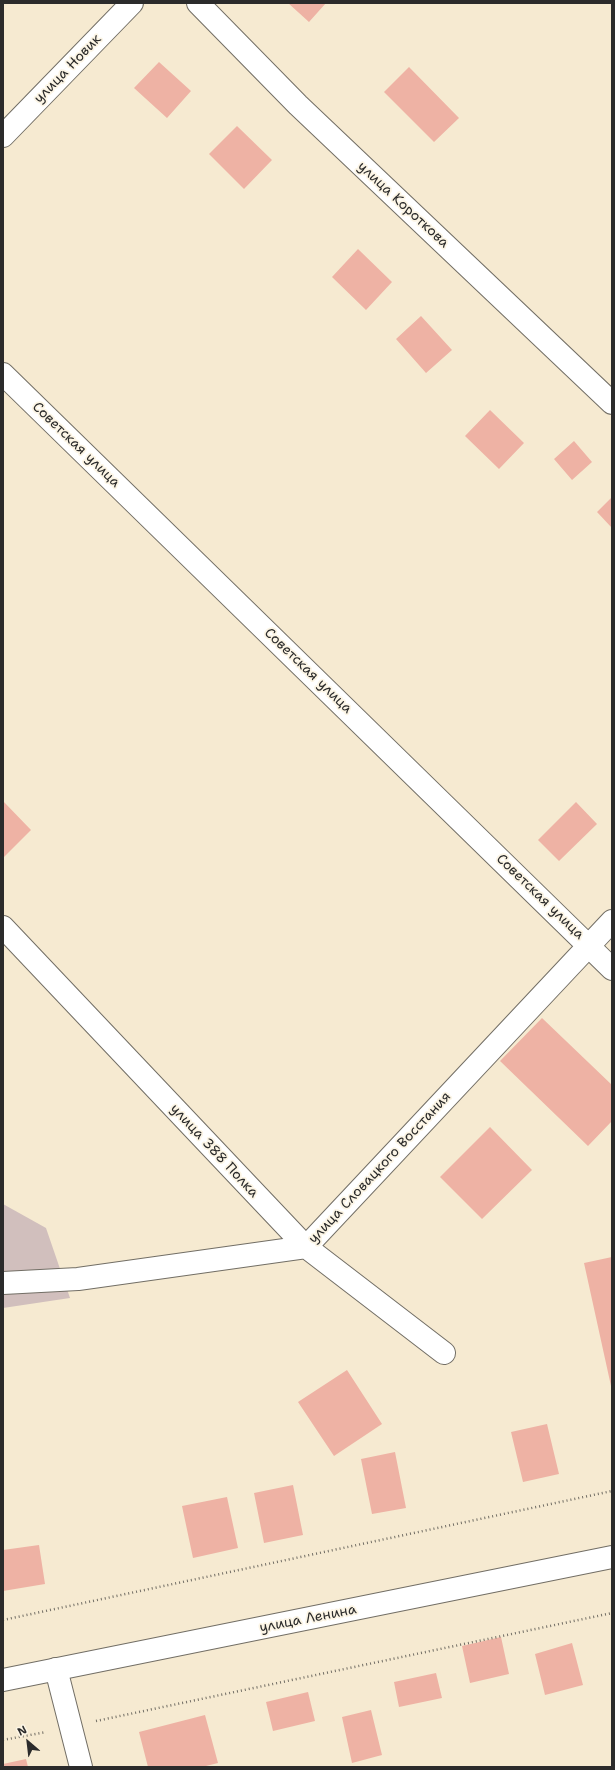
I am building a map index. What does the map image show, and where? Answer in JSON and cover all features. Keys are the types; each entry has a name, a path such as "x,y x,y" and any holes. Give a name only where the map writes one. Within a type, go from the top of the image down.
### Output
{"street":[{"name":"улица Новик","path":"3,136 132,3"},
{"name":"улица Короткова","path":"198,3 298,105 612,403"},
{"name":"Советская улица","path":"3,374 612,969"},
{"name":"улица Словацкого Восстания","path":"3,1283 78,1280 306,1247 612,921"},
{"name":"улица 388 Полка","path":"3,927 306,1247 444,1353"},
{"name":"улица Ленина","path":"3,1680 56,1668 612,1557"},
{"path":"56,1668 81,1767"}],"path":[{"path":"3,1620 612,1491"},
{"path":"3,1740 612,1613"}],"shaded area":[{"path":"3,1204 46,1228 70,1298 3,1308"}],"building":[{"path":"288,3 326,3 309,22"},
{"path":"159,62 191,91 167,118 134,88"},
{"path":"409,67 459,118 434,142 384,92"},
{"path":"237,126 272,160 244,189 209,154"},
{"path":"358,249 392,282 366,310 332,277"},
{"path":"421,316 452,350 426,373 396,339"},
{"path":"490,410 524,443 499,469 465,436"},
{"path":"574,441 592,462 572,480 554,459"},
{"path":"612,497 612,528 597,512"},
{"path":"3,801 31,830 3,858"},
{"path":"576,802 597,824 559,861 538,840"},
{"path":"542,1018 612,1085 612,1121 588,1146 500,1061"},
{"path":"490,1127 532,1170 482,1219 440,1177"},
{"path":"612,1257 612,1386 611,1386 584,1263"},
{"path":"347,1370 382,1424 334,1456 298,1402"},
{"path":"547,1424 559,1474 523,1482 511,1432"},
{"path":"395,1452 406,1508 372,1514 361,1459"},
{"path":"293,1485 303,1535 264,1543 254,1493"},
{"path":"227,1497 238,1548 193,1558 182,1506"},
{"path":"39,1545 45,1584 3,1591 3,1550"},
{"path":"501,1637 509,1674 470,1683 462,1646"},
{"path":"572,1643 583,1685 545,1695 535,1654"},
{"path":"436,1673 442,1698 399,1707 394,1682"},
{"path":"308,1692 315,1721 273,1731 266,1702"},
{"path":"371,1710 382,1755 352,1763 342,1717"},
{"path":"205,1715 218,1763 202,1767 148,1767 139,1732"},
{"path":"26,1759 28,1767 3,1767 3,1764"}]}
